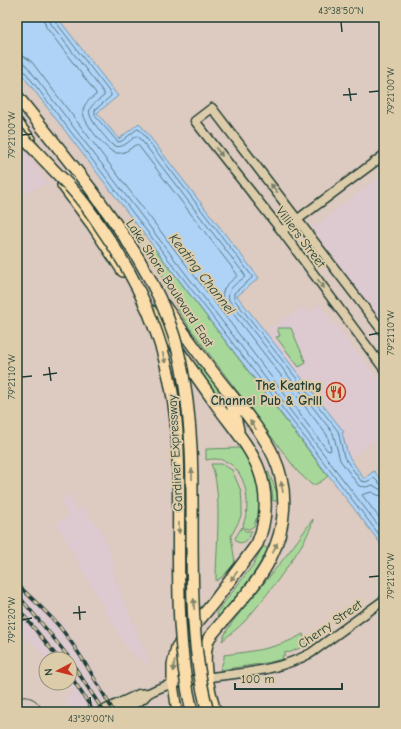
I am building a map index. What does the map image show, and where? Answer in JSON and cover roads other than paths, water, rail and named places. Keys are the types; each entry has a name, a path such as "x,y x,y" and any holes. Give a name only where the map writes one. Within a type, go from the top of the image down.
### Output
{"highway":[{"name":"Lake Shore Boulevard East","path":"17,90 141,261 161,300 229,394 256,428 274,457 282,484 284,506 284,517 279,539 269,561 246,593 209,638 205,646 207,677 215,712"},
{"name":"Gardiner Expressway","path":"17,96 66,157 129,243 146,272 174,336 182,368 189,417 195,629 202,683 208,712"},
{"path":"17,123 92,224 180,355 238,435 253,458 262,481 265,514 261,535 257,544 220,594 177,647 173,684"},
{"name":"Gardiner Expressway","path":"17,132 73,190 107,236 124,261 154,322 168,372 175,411 178,450 179,582 182,637 186,682 192,712"},
{"path":"229,394 238,435"}],"main road":[{"path":"173,684 177,712"}],"street":[{"name":"Villiers Street","path":"384,333 212,108 194,121 281,230 384,369"},
{"path":"281,230 286,228 384,155"},
{"name":"Cherry Street","path":"100,712 139,694 148,693 173,684 207,677 264,670 299,660 312,653 384,600"},
{"name":"Cherry Street","path":"115,712 142,700 148,693"}],"water":[{"name":"Keating Channel","path":"17,17 57,17 118,96 97,113 119,139 139,123 259,278 237,296 344,432 342,433 348,455 364,479 374,471 384,483 384,548 17,68"}],"tram line":[{"path":"17,698 26,697 33,699 39,704 43,712"}],"railway":[{"path":"17,584 49,615 67,636 114,712"},
{"path":"17,594 64,651"},
{"path":"17,607 53,651"},
{"path":"78,672 104,712"},
{"path":"78,687 94,712"}],"place":[{"name":"The Keating Channel Pub & Grill","path":"336,392"}]}
